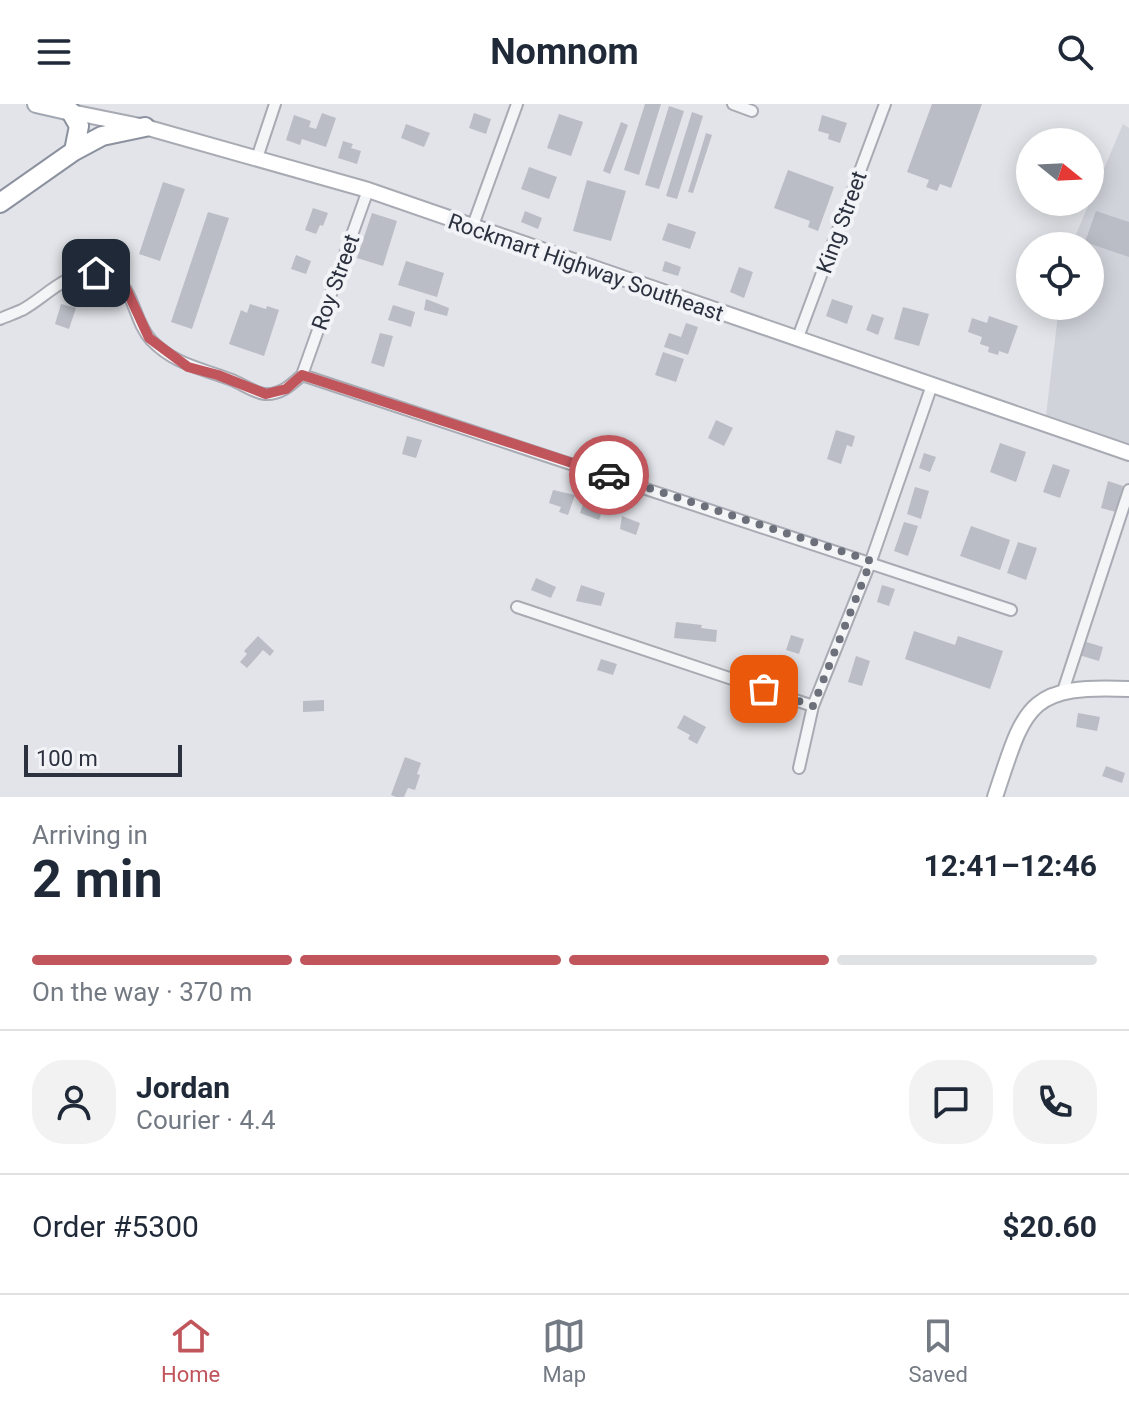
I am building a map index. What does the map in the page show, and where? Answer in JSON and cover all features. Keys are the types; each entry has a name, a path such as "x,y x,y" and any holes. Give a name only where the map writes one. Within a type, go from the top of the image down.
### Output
{"highway":[{"path":"71,112 79,126 74,151"},
{"path":"0,203 74,151 102,136 145,127"}],"main road":[{"name":"Rockmart Highway Southeast","path":"36,104 145,127 368,190 1129,453"},
{"path":"995,797 1024,719 1036,704 1063,691 1129,689"}],"street":[{"path":"257,158 275,104"},
{"path":"472,228 517,104"},
{"path":"733,104 752,111"},
{"name":"King Street","path":"797,340 885,104"},
{"name":"Roy Street","path":"302,375 368,190"},
{"path":"0,319 25,309 49,289 77,276 96,273 123,282 149,338 188,367 266,394 286,389 302,375 871,561 1011,610"},
{"path":"799,768 813,706 871,561 932,385"},
{"path":"1063,691 1129,490"},
{"path":"517,607 813,706"}],"shaded area":[{"path":"1123,124 1129,128 1129,453 1045,424 1057,320 1104,320 1104,232 1077,232 1084,216 1104,216 1104,169"}],"building":[{"path":"645,104 661,104 639,175 624,170"},
{"path":"932,104 982,104 951,188 940,184 937,191 926,187 929,180 907,172"},
{"path":"669,106 684,111 659,189 645,185"},
{"path":"692,112 703,116 677,199 666,196"},
{"path":"322,113 336,118 326,147 302,139 300,145 286,140 294,115 311,121 309,127 316,129"},
{"path":"474,113 491,119 486,134 469,128"},
{"path":"559,114 583,122 571,156 547,148"},
{"path":"822,115 847,123 840,143 828,139 829,134 818,131"},
{"path":"621,122 628,125 610,174 603,171"},
{"path":"406,124 430,133 424,147 401,138"},
{"path":"706,133 712,135 693,193 688,192"},
{"path":"343,141 361,151 357,164 338,158"},
{"path":"529,167 557,177 549,199 521,189"},
{"path":"788,170 834,187 818,231 808,227 810,221 774,208"},
{"path":"587,180 626,191 611,241 573,231"},
{"path":"163,182 185,189 160,261 139,254"},
{"path":"313,208 328,213 316,234 305,230"},
{"path":"525,211 542,218 538,229 521,222"},
{"path":"208,212 229,218 192,329 171,322"},
{"path":"372,213 397,221 383,266 357,258"},
{"path":"1104,214 1129,222 1129,257 1104,248 1104,232 1089,232 1094,216"},
{"path":"668,223 696,232 690,249 662,240"},
{"path":"296,255 311,261 306,274 291,269"},
{"path":"406,261 444,273 437,297 398,285"},
{"path":"665,261 681,267 678,276 662,271"},
{"path":"739,267 753,272 744,298 730,292"},
{"path":"426,299 449,308 447,316 424,310"},
{"path":"832,299 853,306 847,324 826,316"},
{"path":"61,304 76,308 69,329 55,324"},
{"path":"250,304 279,310 264,356 229,344 241,310 247,313"},
{"path":"393,305 415,312 411,327 388,320"},
{"path":"903,307 929,314 919,346 894,339"},
{"path":"872,314 884,318 878,335 866,330"},
{"path":"989,316 1018,326 1008,354 988,352 989,347 980,344 982,337 968,332 972,318 987,323"},
{"path":"686,323 698,327 688,355 664,347 669,333 681,337"},
{"path":"380,333 393,336 384,367 371,363"},
{"path":"663,352 684,359 676,382 655,375"},
{"path":"716,420 733,428 724,446 708,438"},
{"path":"836,430 855,436 852,447 847,445 841,464 827,459"},
{"path":"407,436 422,440 416,458 402,454"},
{"path":"1000,443 1026,452 1016,482 990,472"},
{"path":"924,453 936,457 930,472 919,468"},
{"path":"1053,464 1070,470 1060,498 1043,492"},
{"path":"1108,481 1123,486 1116,512 1101,508"},
{"path":"915,487 929,491 921,519 907,514"},
{"path":"553,490 575,495 568,515 559,512 561,507 549,503"},
{"path":"584,501 603,508 599,520 580,513"},
{"path":"622,516 640,523 636,535 620,529"},
{"path":"904,522 918,526 908,556 894,551"},
{"path":"971,526 1010,540 1000,570 960,556"},
{"path":"1018,542 1037,548 1026,580 1007,573"},
{"path":"536,578 556,587 551,598 531,590"},
{"path":"581,585 605,593 601,606 576,601"},
{"path":"882,585 895,589 889,606 877,602"},
{"path":"676,622 717,630 716,642 674,638"},
{"path":"914,631 955,645 958,636 1003,651 990,689 905,659"},
{"path":"791,635 804,639 799,654 786,650"},
{"path":"258,636 274,651 270,656 263,650 247,668 240,662 247,654 244,651"},
{"path":"1083,641 1103,647 1099,661 1079,655"},
{"path":"856,656 870,661 862,686 848,682"},
{"path":"601,659 617,664 613,675 597,670"},
{"path":"324,700 324,711 303,712 303,701"},
{"path":"1078,713 1100,717 1097,731 1076,727"},
{"path":"684,715 706,727 697,744 688,739 690,735 677,728"},
{"path":"405,757 421,763 417,774 420,775 415,790 408,788 404,797 396,797 391,795"},
{"path":"1106,766 1125,773 1122,783 1102,776"}],"way so far":[{"path":"609,475 871,561 813,706 764,689"}],"route":[{"path":"96,273 123,282 149,338 188,367 266,394 286,389 302,375 609,475"}]}
